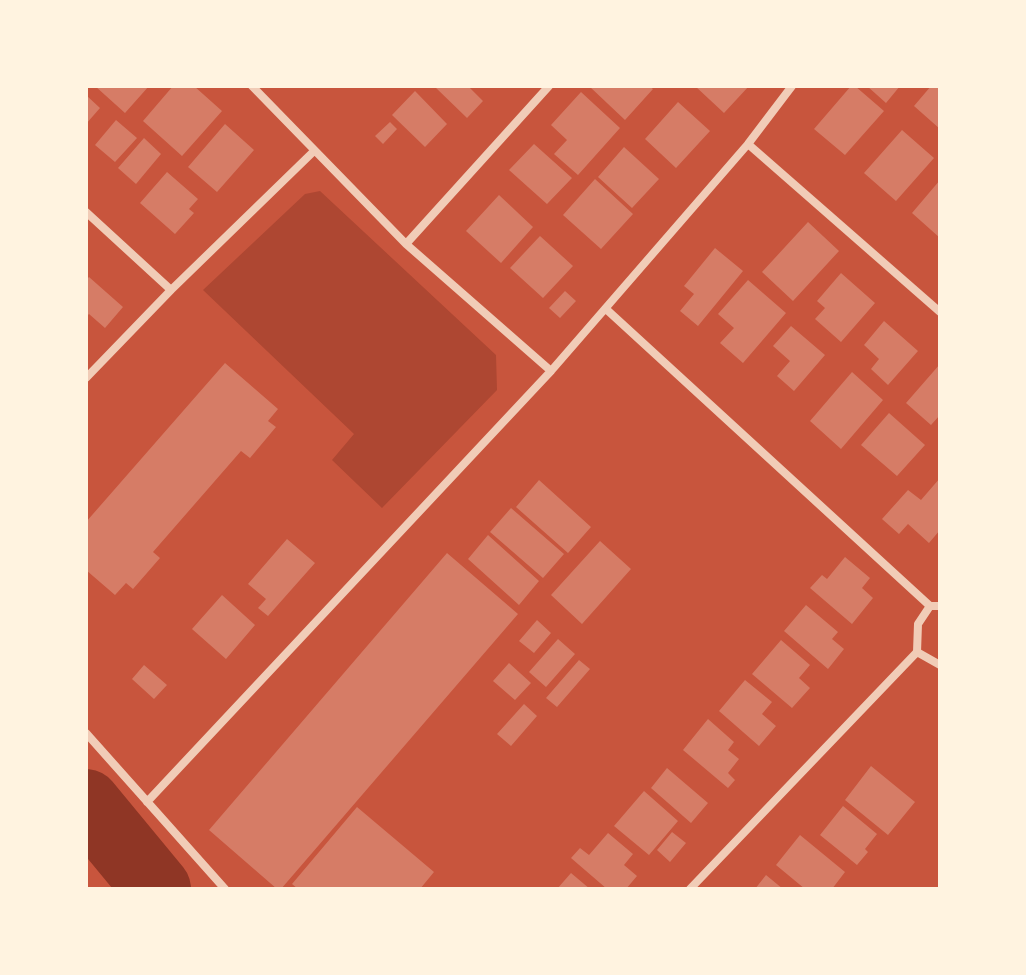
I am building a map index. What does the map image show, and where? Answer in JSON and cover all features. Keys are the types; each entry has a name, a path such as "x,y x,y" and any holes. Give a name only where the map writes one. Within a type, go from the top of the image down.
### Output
{"street":[{"path":"252,86 406,244 551,371"},
{"path":"406,244 549,86"},
{"path":"147,802 551,371 748,144 792,86"},
{"path":"748,144 940,312"},
{"path":"86,378 313,152"},
{"path":"86,212 171,290"},
{"path":"606,309 935,606 918,624 917,652 690,889"},
{"path":"917,652 940,665"},
{"path":"86,733 225,889"}],"shaded area":[{"path":"320,191 496,355 497,390 382,508 332,460 354,434 203,290 305,194"}],"building":[{"path":"95,86 149,86 125,113"},
{"path":"173,86 194,86 222,111 182,156 143,121"},
{"path":"434,86 468,86 483,101 467,118"},
{"path":"589,86 649,86 653,89 625,120"},
{"path":"695,86 749,86 724,113"},
{"path":"851,86 855,86 884,111 845,155 814,129"},
{"path":"867,86 900,86 886,103"},
{"path":"931,86 940,86 940,129 914,106"},
{"path":"415,91 447,124 425,147 392,115"},
{"path":"581,92 620,128 578,175 554,154 567,140 551,125"},
{"path":"86,95 100,108 86,124"},
{"path":"678,102 710,131 676,168 645,139"},
{"path":"116,120 137,138 115,162 95,145"},
{"path":"390,122 397,129 383,144 375,136"},
{"path":"225,124 254,150 217,192 188,167"},
{"path":"902,130 934,158 896,201 864,173"},
{"path":"144,138 161,154 136,184 118,168"},
{"path":"534,144 572,178 547,204 509,170"},
{"path":"624,147 659,179 632,208 598,177"},
{"path":"167,172 198,199 189,209 194,213 175,234 140,203"},
{"path":"595,179 633,214 601,249 563,215"},
{"path":"940,180 940,238 912,213"},
{"path":"499,195 533,227 501,263 466,231"},
{"path":"808,222 839,251 793,301 762,272"},
{"path":"540,236 573,266 543,298 510,268"},
{"path":"715,248 743,271 698,326 680,311 694,294 684,286"},
{"path":"841,273 875,303 841,342 815,319 825,308 817,301"},
{"path":"89,277 123,307 105,328 89,314 86,317 86,280"},
{"path":"748,280 786,313 743,363 720,343 734,328 718,314"},
{"path":"565,291 576,301 560,318 549,308"},
{"path":"884,321 918,351 888,385 871,369 879,359 864,345"},
{"path":"791,326 825,355 794,391 777,376 790,361 773,346"},
{"path":"225,363 278,409 268,421 276,427 250,458 241,451 153,552 160,558 133,589 126,583 115,595 86,570 86,522"},
{"path":"940,364 940,415 931,425 906,403"},
{"path":"852,372 883,400 841,449 810,421"},
{"path":"889,413 925,445 897,476 861,445"},
{"path":"940,478 940,530 929,543 908,524 899,534 882,519 908,490 921,500"},
{"path":"539,480 591,527 568,553 516,507"},
{"path":"511,508 564,554 543,578 490,532"},
{"path":"488,535 539,581 519,605 468,559"},
{"path":"287,539 315,563 268,616 258,608 266,599 248,584"},
{"path":"600,541 631,569 582,624 551,595"},
{"path":"447,553 518,614 281,889 277,889 209,830"},
{"path":"845,557 870,578 862,588 873,598 852,624 810,588 822,575 827,579"},
{"path":"222,595 255,625 226,659 192,629"},
{"path":"806,605 838,632 832,639 844,649 828,669 784,631"},
{"path":"537,620 551,633 534,653 519,641"},
{"path":"558,639 575,654 546,687 529,672"},
{"path":"781,640 810,665 799,678 810,688 792,708 752,674"},
{"path":"579,660 590,669 557,707 546,698"},
{"path":"509,663 531,683 515,700 493,681"},
{"path":"144,665 167,685 154,699 132,679"},
{"path":"745,680 772,702 762,714 776,726 759,746 719,711"},
{"path":"524,704 537,716 511,746 497,734"},
{"path":"708,719 734,742 728,750 739,759 728,773 735,780 728,788 683,750"},
{"path":"871,766 915,802 888,835 845,800"},
{"path":"667,768 708,803 691,823 651,788"},
{"path":"644,791 678,821 649,855 614,826"},
{"path":"843,806 877,834 857,865 820,835"},
{"path":"357,807 434,872 420,889 298,889 292,884"},
{"path":"672,832 686,843 670,862 657,850"},
{"path":"608,833 633,854 624,865 637,876 626,889 607,889 571,858 580,848 589,855"},
{"path":"800,835 845,872 832,889 805,889 776,865"},
{"path":"571,873 590,889 557,889"},
{"path":"766,875 783,889 755,889"}],"waterway":[{"path":"86,803 157,889"}]}
